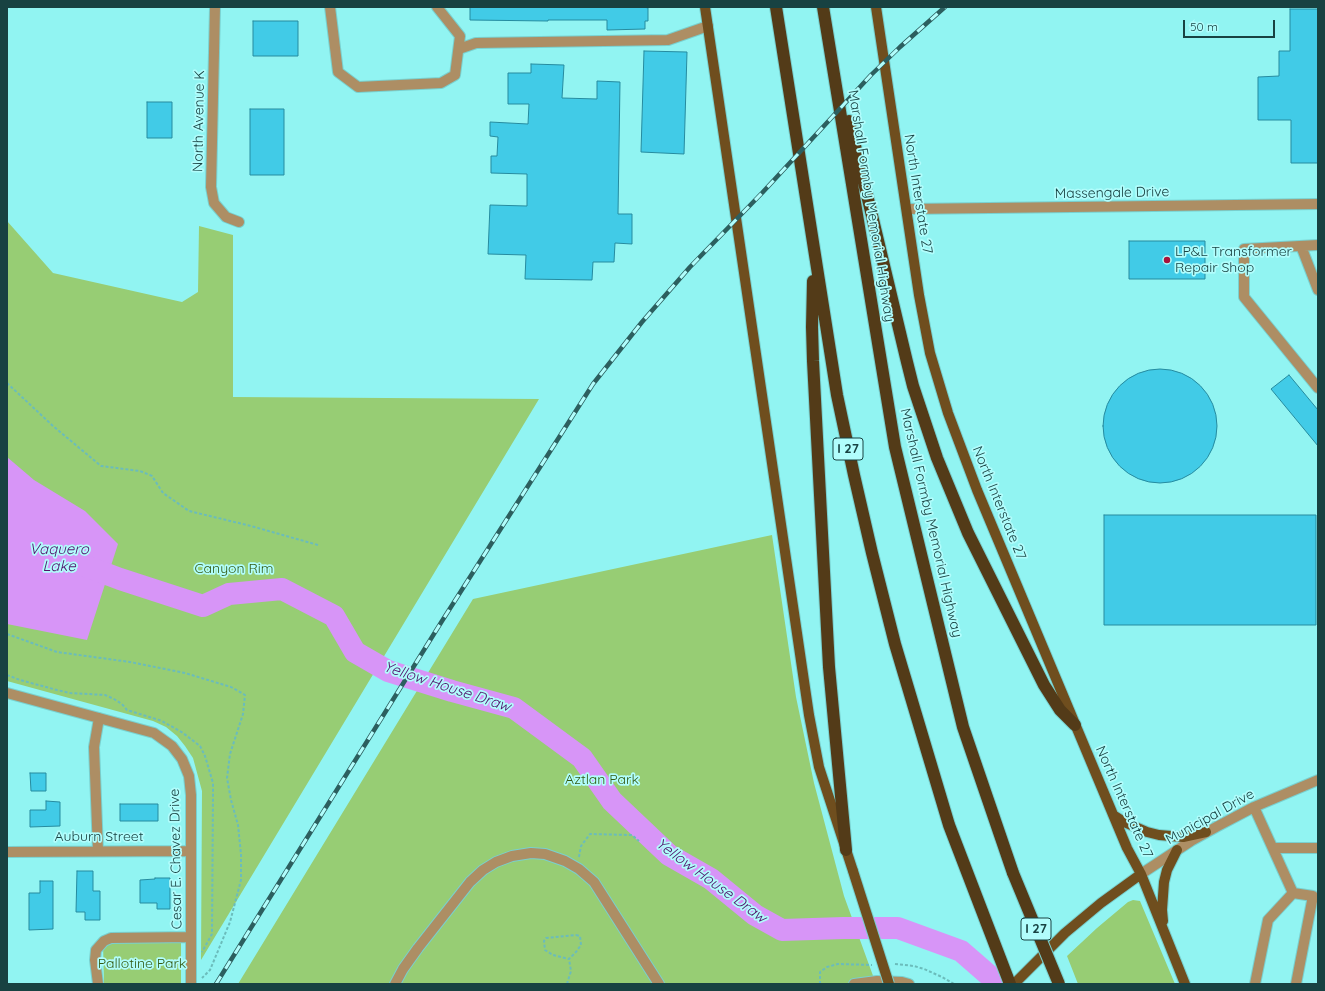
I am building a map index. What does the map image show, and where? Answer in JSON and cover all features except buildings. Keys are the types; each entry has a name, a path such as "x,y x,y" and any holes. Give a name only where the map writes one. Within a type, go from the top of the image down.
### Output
{"highway":[{"name":"I 27","path":"776,7 837,395 872,553 911,702 949,825 1010,984"},
{"path":"823,7 849,124 905,355 913,386 937,458 968,534 1044,685 1060,710 1075,725"},
{"name":"Marshall Formby Memorial Highway","path":"823,7 895,447 963,727 1013,873 1059,984"},
{"path":"814,250 812,327 829,667 846,850"}],"main road":[{"path":"705,7 809,716 819,767 889,984"},
{"name":"North Interstate 27","path":"876,7 907,210 918,295 930,353 948,413 977,490 1127,848 1141,874 1185,984"},
{"path":"1113,815 1124,822 1147,832 1159,835 1183,836 1206,832"},
{"path":"1164,933 1162,910 1164,882 1167,870 1177,850"},
{"name":"Municipal Drive","path":"1014,984 1065,933 1101,903 1141,874"}],"street":[{"name":"North Avenue K","path":"215,7 211,187 214,203 226,217 239,222"},
{"path":"330,7 338,72 358,87 441,82 455,75 460,36 436,7"},
{"path":"459,48 476,43 668,40 708,26"},
{"name":"Massengale Drive","path":"907,210 1318,204"},
{"path":"1318,245 1244,249 1244,297 1318,388"},
{"path":"1301,246 1318,290"},
{"name":"Cesar E. Chavez Drive","path":"7,693 160,736 172,746 182,759 188,776 191,795 191,984"},
{"path":"98,851 94,747 99,718"},
{"name":"Municipal Drive","path":"1141,874 1206,832 1254,807 1318,780"},
{"path":"1254,807 1293,893"},
{"path":"1273,848 1318,848"},
{"name":"Auburn Street","path":"7,852 191,851"},
{"path":"395,984 402,969 470,882 483,870 496,862 512,856 531,853 545,854 565,860 594,882 659,984"},
{"path":"1293,893 1316,896 1296,984"},
{"path":"1255,984 1268,920 1293,893"},
{"path":"98,984 95,960 96,950 104,941 111,938 191,937"},
{"path":"854,984 877,981 902,982 909,984"}],"path":[{"path":"7,383 53,426 101,466 140,471 152,476 163,493 189,511 251,526 318,545"},
{"path":"7,674 20,680 32,682 57,690 105,696 114,699 128,710 162,721 183,733 200,746 205,756 213,783 212,934 202,953"},
{"path":"577,868 581,846 590,834 632,835 639,841"},
{"path":"567,984 571,971 570,959 581,945 580,936 576,935 546,938 544,941 545,950 553,955 570,959"}],"green space":[{"name":"Canyon Rim","path":"7,221 53,273 182,302 198,292 199,226 233,235 233,397 539,399 201,960 202,791 193,758 185,746 177,736 166,727 153,721 7,681"},
{"name":"Aztlan Park","path":"772,535 796,697 814,783 844,896 876,984 238,984 473,599"},
{"path":"1133,900 1140,901 1175,984 1078,984 1067,956 1097,928 1128,902"},
{"name":"Pallotine Park","path":"103,943 181,943 181,984 104,984"}],"water":[{"name":"Vaquero Lake","path":"7,457 34,480 85,511 118,544 87,640 7,624"}],"waterway":[{"name":"Yellow House Draw","path":"80,564 120,579 203,606 229,594 282,589 334,616 355,652 388,671 514,708 582,758 612,801 669,855 711,879 755,915 782,930 898,928 961,951 999,984"}],"railway":[{"path":"216,984 442,621 593,384 642,322 690,267 762,193 871,75 945,7"}],"place":[{"name":"LP&L Transformer Repair Shop","path":"1167,260"}]}
